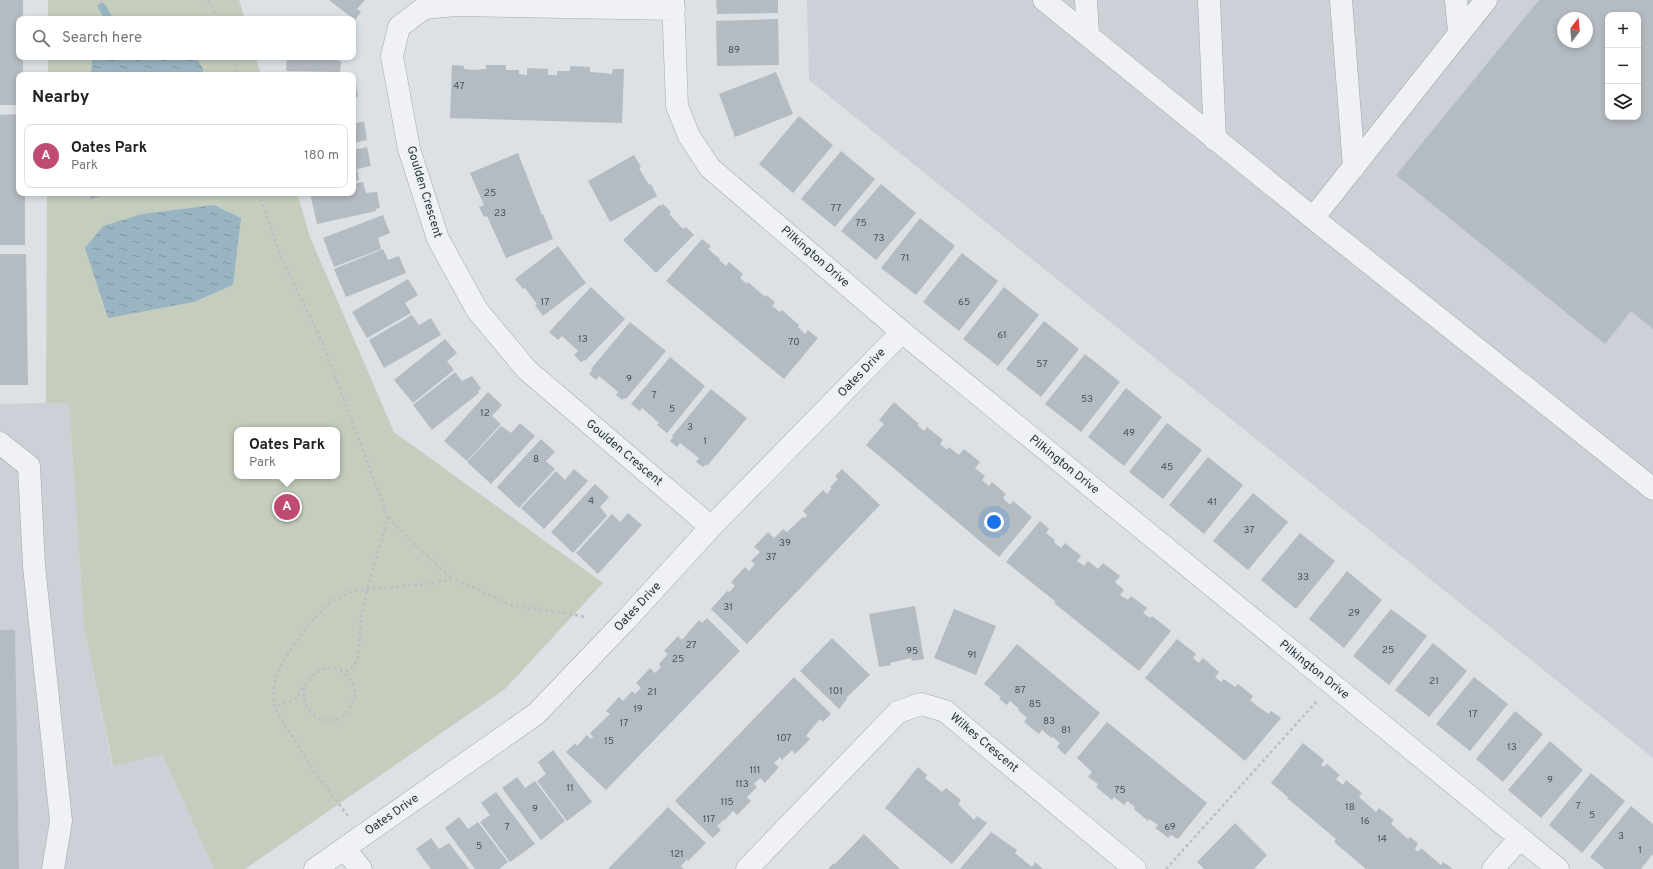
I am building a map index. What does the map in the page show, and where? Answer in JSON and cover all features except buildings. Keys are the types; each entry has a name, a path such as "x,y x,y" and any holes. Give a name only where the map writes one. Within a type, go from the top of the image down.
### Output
{"street":[{"path":"1044,0 1215,140 1653,489"},
{"path":"1086,0 1088,35"},
{"path":"1209,0 1215,140"},
{"path":"1340,0 1354,167"},
{"path":"1456,0 1459,32"},
{"path":"1313,218 1459,32 1486,0"},
{"name":"Goulden Crescent","path":"674,5 455,5 424,8 399,27 392,56 409,149 438,239 477,310 527,370 711,527"},
{"name":"Pilkington Drive","path":"674,5 677,106 689,136 710,168 902,332 1558,869"},
{"name":"Oates Drive","path":"315,869 536,714 625,621 711,527 902,332"},
{"path":"0,443 29,466 34,566 61,821 53,869"},
{"name":"Wilkes Crescent","path":"747,869 898,712 921,704 945,711 1135,869"},
{"path":"1493,869 1520,838"},
{"path":"345,849 361,869"}],"path":[{"path":"208,0 217,16"},
{"path":"234,60 236,72"},
{"path":"260,196 281,257 314,322 388,517 416,546 454,579 514,606 585,617"},
{"path":"274,707 293,701 313,675 319,670 329,668 351,670 358,659 361,617 367,590 388,517"},
{"path":"365,834 341,808 313,770 274,707 276,675 301,633 316,616 337,598 352,591 427,584 454,579"},
{"path":"306,685 303,700 306,707 313,715 324,720 339,719 349,710 352,705 355,697 355,690 352,681 348,676 338,670"},
{"path":"1166,869 1331,684"}],"shaded area":[{"path":"807,0 1653,0 1653,758 809,80"},
{"path":"0,404 69,404 84,628 112,765 162,754 214,869 0,869"}],"green space":[{"path":"48,0 239,0 244,16 48,16"},
{"path":"48,60 257,60 260,72 48,72"},
{"path":"47,196 298,196 310,237 394,432 603,583 505,689 245,869 214,869 162,754 113,766 84,628 69,404 46,403"}],"water":[{"path":"92,60 198,60 203,69 203,72 91,72"},
{"path":"90,196 102,196 90,199"},
{"path":"214,205 241,218 233,285 194,302 108,318 85,248 103,226 142,214"}],"waterway":[{"path":"102,7 107,16"}],"place":[{"name":"Oates Park","path":"287,507"}]}
